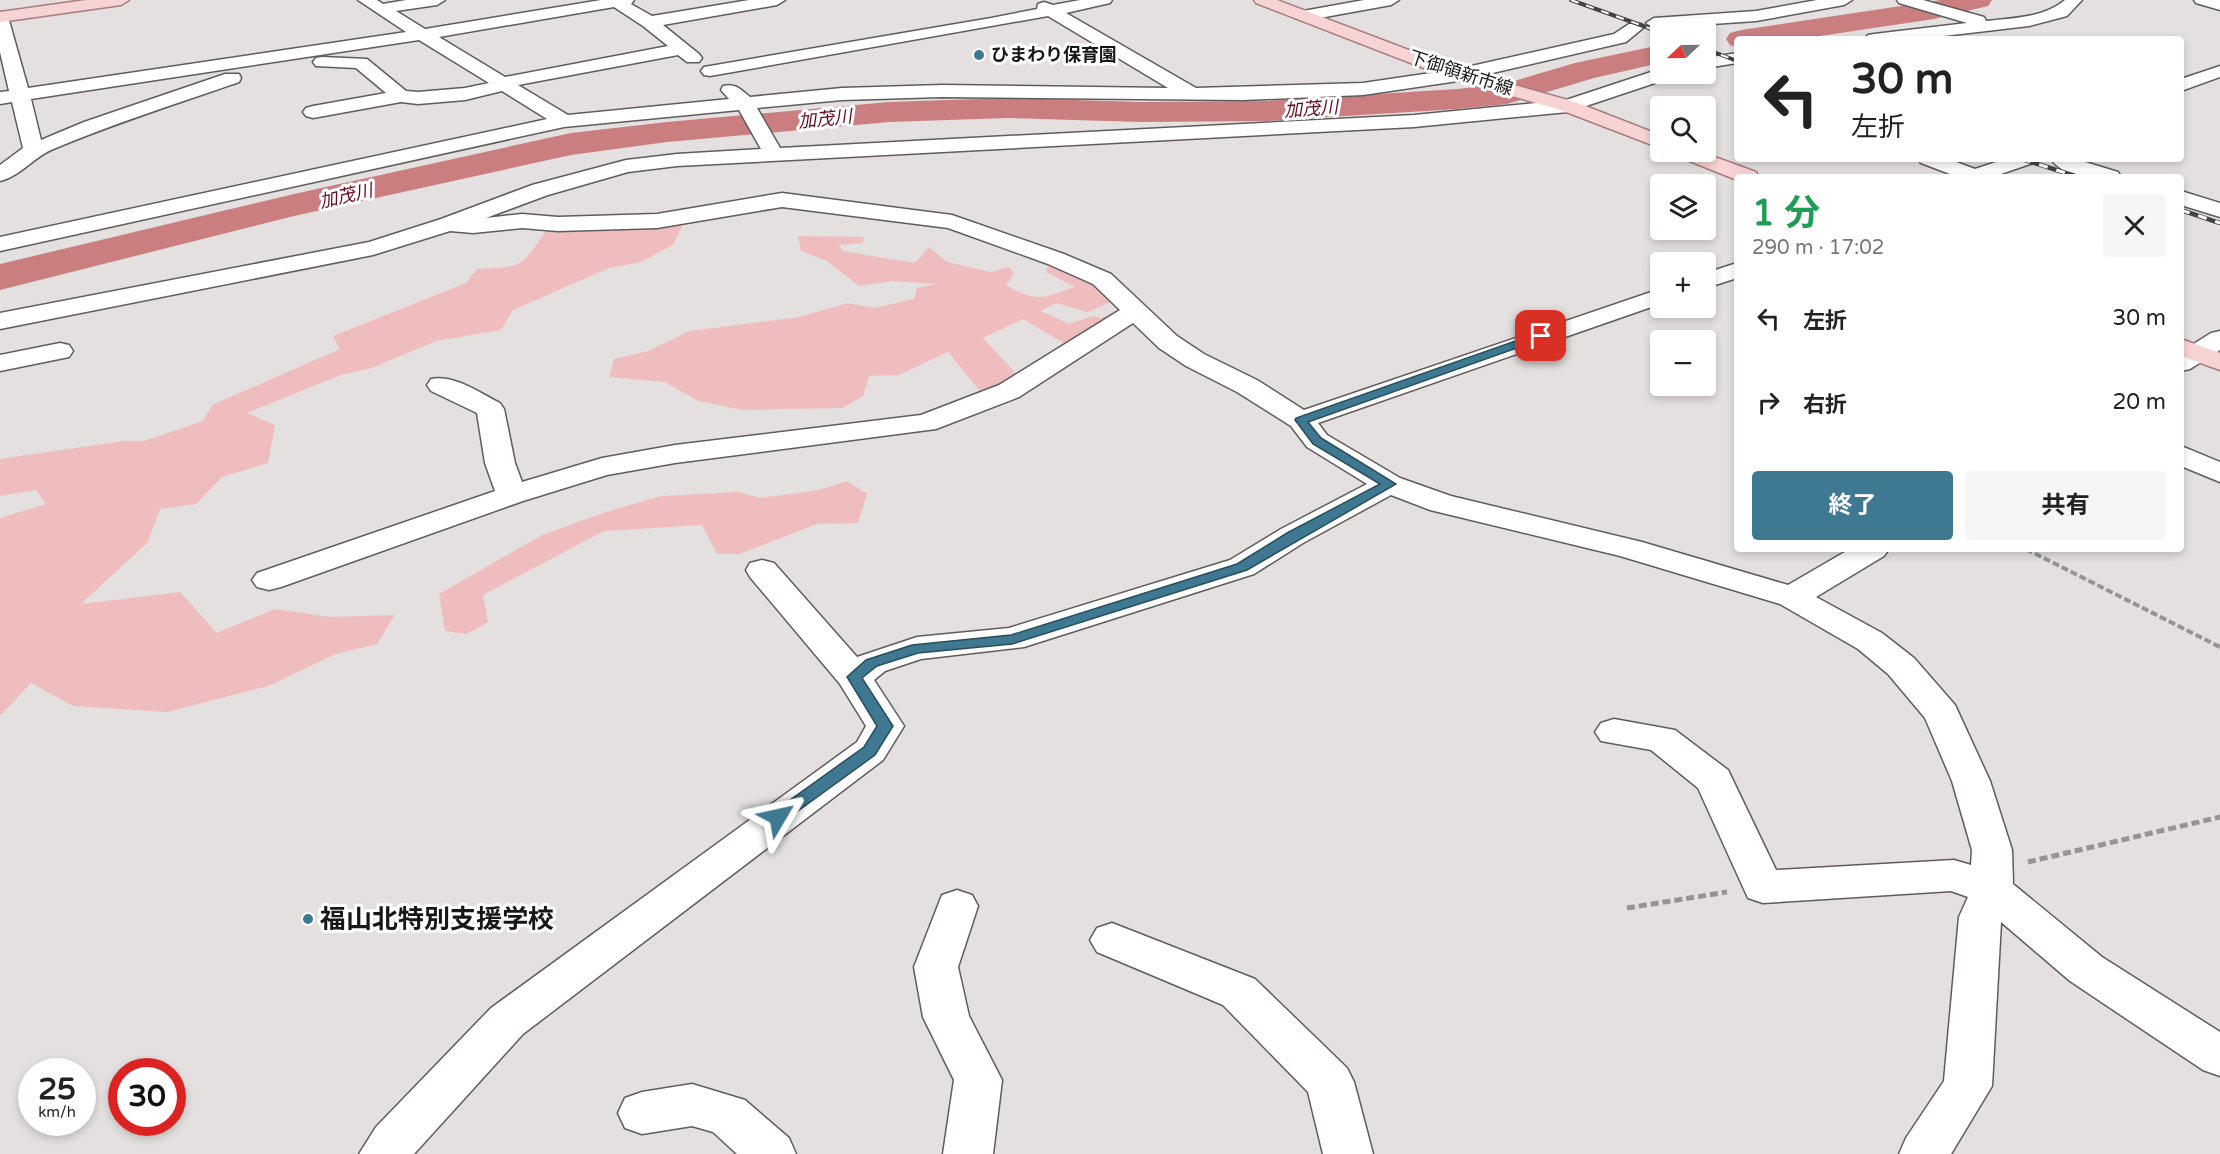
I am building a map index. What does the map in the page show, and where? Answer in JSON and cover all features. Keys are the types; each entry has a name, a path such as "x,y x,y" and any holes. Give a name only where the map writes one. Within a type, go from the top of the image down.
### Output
{"main road":[{"path":"0,17 121,0"},
{"name":"下御領新市線","path":"1262,0 1463,76 1559,103 1650,138"},
{"path":"1709,162 1740,174"}],"street":[{"path":"373,4 437,0"},
{"path":"649,22 735,3 777,0"},
{"path":"1029,0 1053,10 1193,94"},
{"path":"710,71 992,23 1104,0"},
{"path":"1303,16 1391,0"},
{"path":"1716,19 1756,16 1844,0"},
{"path":"1905,0 1949,13 2048,36"},
{"path":"1912,36 2003,25 2061,12 2074,0"},
{"path":"2202,0 2220,5"},
{"path":"0,98 299,56 622,2 710,71 745,104 768,146"},
{"path":"373,4 564,121"},
{"path":"0,17 34,150"},
{"path":"0,244 564,121 842,94 942,91 1309,93 1363,89 1463,76 1620,38 1635,28"},
{"path":"313,112 401,96 418,98 451,96 682,49"},
{"path":"0,175 34,150 91,126 299,56 318,62 361,63 401,96"},
{"path":"1716,61 1734,58"},
{"path":"2185,81 2220,71"},
{"path":"60,351 10,361 10,319 373,248 449,224 540,190 626,166 768,146 1414,122 1559,103 1650,78"},
{"path":"1936,162 1968,174"},
{"path":"1979,174 2017,162"},
{"path":"2065,162 2100,174"},
{"path":"2184,199 2220,210"},
{"path":"449,224 472,226 522,221 558,224 657,220 782,200 952,222 1056,259 1102,279 1168,342 1247,386 1300,420 1317,441 1389,484 1441,503 1631,549 1792,597 1870,641 1901,666 1942,714 1971,782 1992,850 1992,877 1980,917 1968,1086 1924,1154"},
{"path":"1716,277 1734,271"},
{"path":"1300,420 1650,299"},
{"path":"269,580 512,495 602,467 675,454 926,423 1009,391 1125,316 1138,314"},
{"path":"2195,356 2220,339"},
{"path":"441,385 490,409 500,463 512,495"},
{"path":"2184,456 2220,473"},
{"path":"854,677 872,663 917,648 1012,639 1242,567 1292,536 1389,484"},
{"path":"1792,597 1868,552"},
{"path":"384,1154 507,1021 870,751 885,726 854,677 762,570"},
{"path":"1614,732 1662,739 1714,780 1763,886 1954,875 1992,877 2086,969 2220,1056"},
{"path":"957,906 936,967 946,1017 978,1080 968,1154"},
{"path":"1113,940 1239,992 1330,1082 1348,1154"},
{"path":"642,1113 692,1105 728,1115 771,1154"}],"path":[{"path":"2032,552 2220,647"},
{"path":"1992,877 2013,866 2139,834 2220,817"},
{"path":"1627,908 1763,886"}],"shaded area":[{"path":"685,220 673,245 641,262 609,268 513,310 501,330 436,341 372,368 341,375 247,413 275,425 268,463 222,477 196,504 160,509 148,542 81,604 180,592 217,633 275,609 329,617 395,615 377,644 336,654 268,686 167,712 73,706 31,683 0,716 0,518 46,504 36,490 0,496 0,459 123,441 144,441 203,421 212,405 340,349 333,336 466,283 477,269 505,267 520,262 532,251 548,228"},
{"path":"798,236 864,237 863,243 839,245 843,251 915,263 929,247 947,262 991,272 1009,267 1014,274 1006,285 1033,296 1047,296 1075,287 1046,272 1049,263 1096,280 1116,300 1088,312 1056,303 1041,311 1069,324 1092,316 1101,318 1120,310 1125,314 1070,347 1023,319 983,338 1021,379 983,395 948,352 899,375 869,376 863,396 842,408 743,410 698,401 665,382 609,377 614,359 648,351 690,331 799,317 848,303 874,308 914,299 917,288 937,284 893,281 859,286 827,261 801,251"},
{"path":"847,481 867,494 858,523 817,524 739,554 717,554 702,525 604,531 483,595 488,622 467,634 445,631 439,594 542,535 606,512 661,496 738,492 760,498 819,490"}],"waterway":[{"name":"加茂川","path":"1761,36 1934,10 1978,0"},
{"name":"加茂川","path":"0,277 294,205 571,144 667,132 889,112 1007,108 1141,112 1268,111 1457,99 1507,94 1586,70 1650,56"}],"railway":[{"path":"1571,0 1650,28"},
{"path":"1716,53 1734,60"},
{"path":"2031,162 2069,174"},
{"path":"2184,211 2220,223"}],"place":[{"name":"ひまわり保育園","path":"979,55"},
{"name":"福山北特別支援学校","path":"308,919"}],"route":[{"path":"778,817 870,751 885,726 854,677 872,663 917,648 1012,639 1242,567 1292,536 1389,484 1317,441 1300,420 1541,336"}]}
